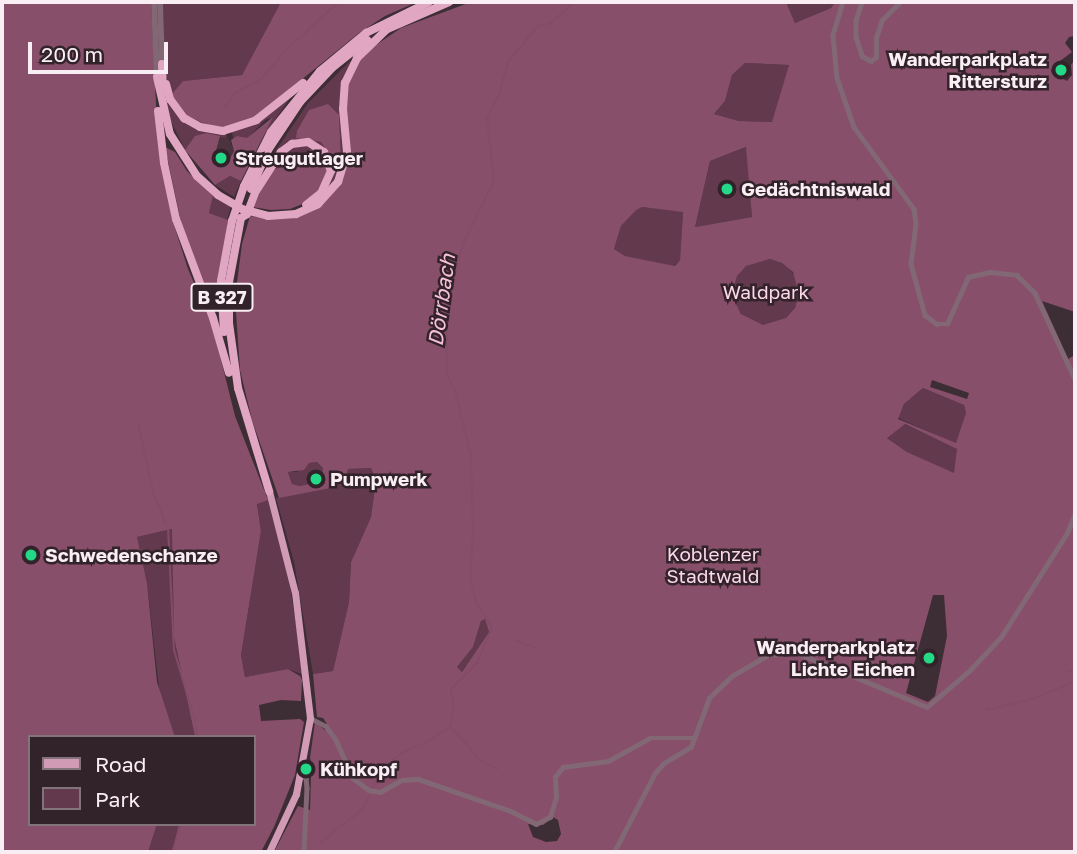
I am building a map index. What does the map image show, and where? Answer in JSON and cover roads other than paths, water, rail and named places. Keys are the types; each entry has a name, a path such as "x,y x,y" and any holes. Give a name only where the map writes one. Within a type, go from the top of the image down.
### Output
{"highway":[{"name":"B 327","path":"269,491 245,430 229,373 222,281 238,221 271,132 320,71 366,33 429,2"},
{"name":"B 327","path":"250,189 268,150 300,102 350,53 387,29 449,2"},
{"path":"157,77 170,134 197,176 218,195 242,209 268,216 296,214 318,204 338,181 347,152 343,109 345,83 355,61 387,29"},
{"path":"162,64 166,89 176,109 193,124 223,131 245,126 256,120 320,71"},
{"path":"162,64 165,104 181,147 200,173 232,198 268,212 294,210 306,205 321,193 330,178 327,157 312,144 292,144 277,156 250,189"},
{"path":"157,77 161,144 169,191 184,246 213,318 229,373"},
{"name":"B 327","path":"238,221 229,282 229,323 237,388 269,491"}],"main road":[{"name":"B 327","path":"269,491 294,586 310,718 301,775 288,814 269,852"}],"street":[{"path":"154,2 157,77"},
{"path":"160,2 162,64"},
{"path":"843,2 833,33 837,78 854,127 914,209 916,223 911,264 925,314 937,324 947,324 953,318 961,287 968,277 990,272 1017,275 1035,293 1075,379"},
{"path":"862,2 856,20 856,37 862,56 871,61 876,57 876,38 882,20 900,2"},
{"path":"614,852 658,769 688,749 695,738 700,715 712,695 748,665 781,652 807,655 927,706 969,671 999,639 1067,533 1075,513"},
{"path":"310,718 326,726 336,740 353,778 369,790 380,792 402,780 418,779 511,811 536,824 550,817 555,804 556,775 563,767 608,761 650,738 695,738"},
{"path":"301,775 306,778 307,788 304,852"}],"waterway":[{"path":"225,107 235,93 260,80 288,48 339,2"},
{"name":"Dörrbach","path":"497,769 481,761 450,726 454,710 451,689 477,663 492,628 476,602 470,578 473,532 471,455 455,390 447,375 447,332 452,287 463,244 494,181 487,119 499,94 508,62 538,26 551,23 574,2"},
{"path":"138,423 153,492 166,524"},
{"path":"168,528 174,650 195,721"},
{"path":"515,640 535,648"},
{"path":"1068,671 1075,673"},
{"path":"987,710 1038,697 1075,681"},
{"path":"196,727 197,735"},
{"path":"423,744 450,727"},
{"path":"373,787 382,769 401,753 420,745"},
{"path":"321,842 363,809 369,796"},
{"path":"173,852 180,826"}],"place":[{"name":"Wanderparkplatz Rittersturz","path":"1061,70"},
{"name":"Streugutlager","path":"221,158"},
{"name":"Gedächtniswald","path":"727,189"},
{"name":"Pumpwerk","path":"316,479"},
{"name":"Schwedenschanze","path":"31,555"},
{"name":"Wanderparkplatz Lichte Eichen","path":"929,658"},
{"name":"Kühkopf","path":"306,769"}],"park label":[{"name":"Waldpark","path":"766,292"},
{"name":"Koblenzer Stadtwald","path":"713,565"}]}
